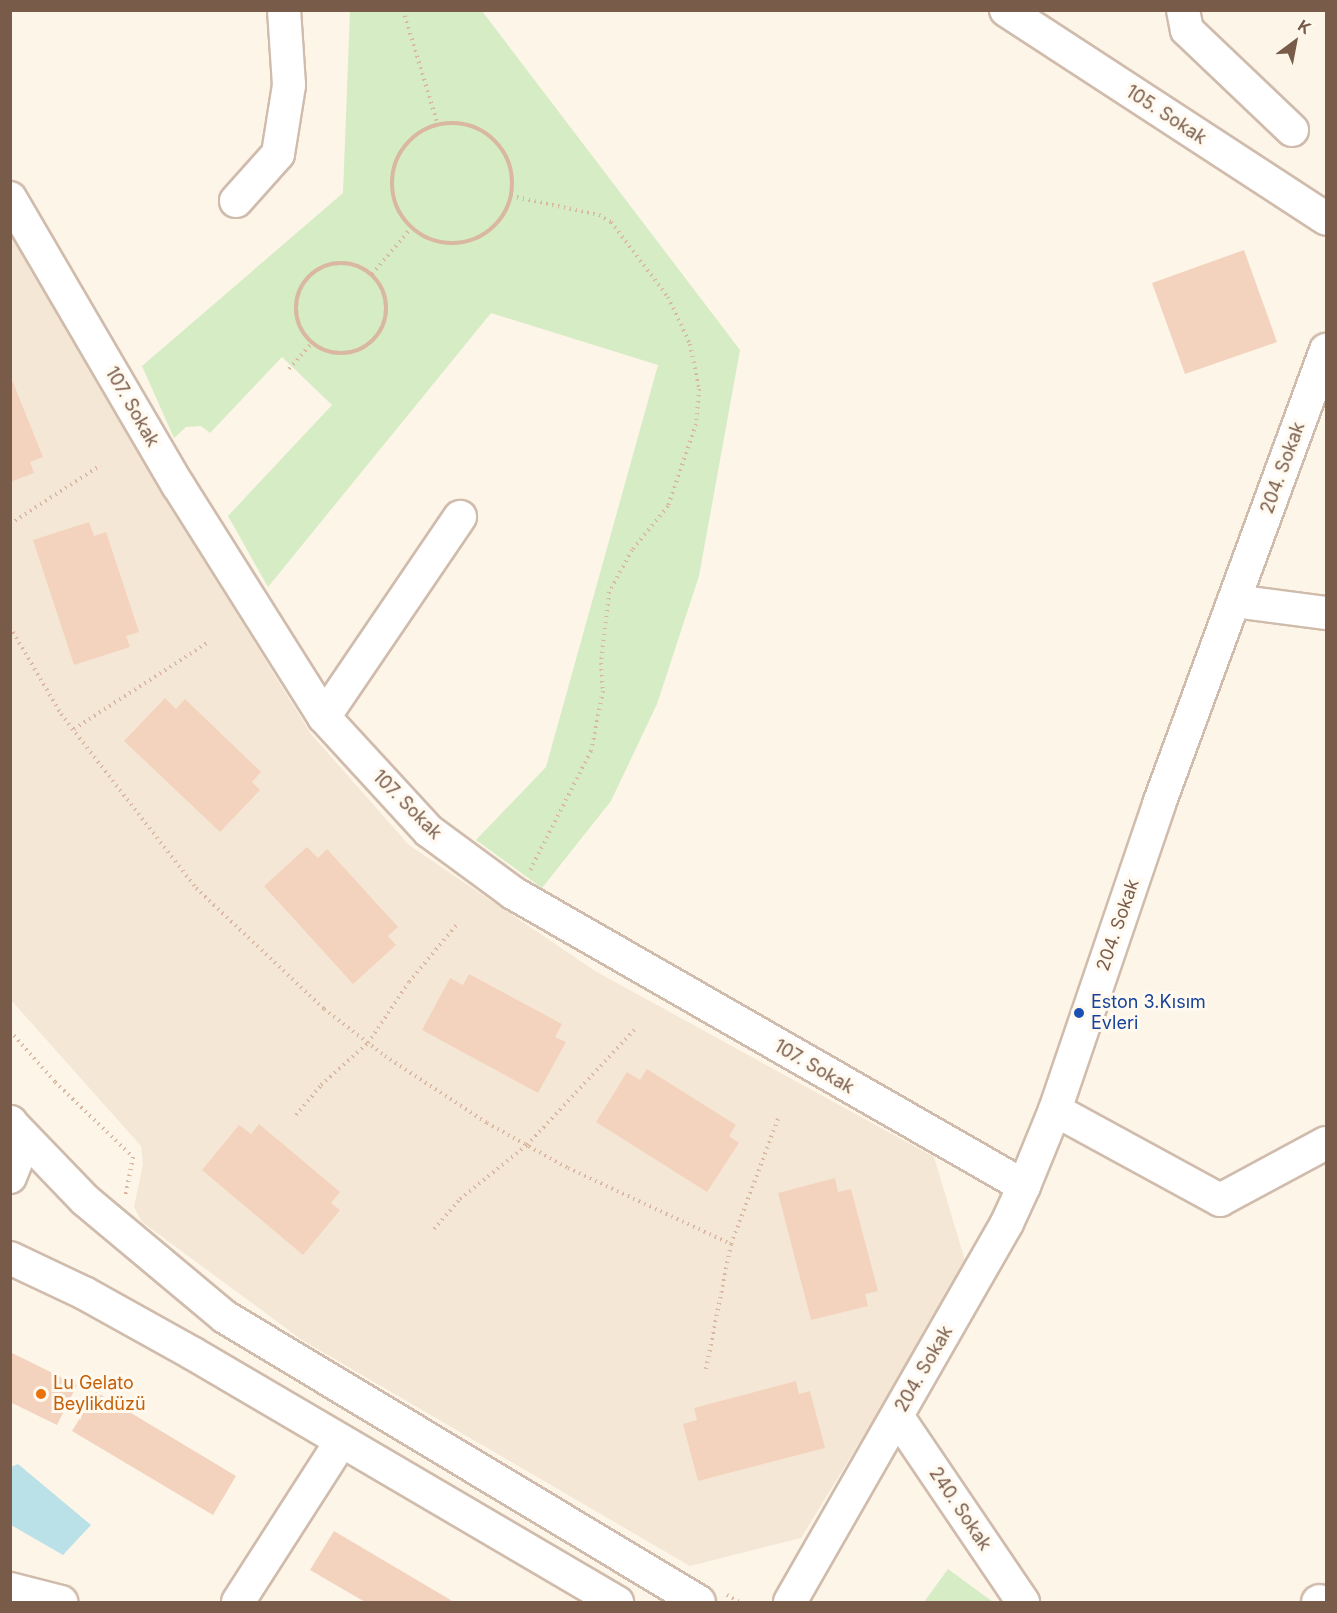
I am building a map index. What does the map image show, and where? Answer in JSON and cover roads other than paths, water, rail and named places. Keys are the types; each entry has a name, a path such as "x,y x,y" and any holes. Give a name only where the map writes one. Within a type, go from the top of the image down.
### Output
{"street":[{"path":"236,201 278,154 288,85 284,10"},
{"name":"105. Sokak","path":"1006,10 1326,219"},
{"path":"1183,10 1187,30 1292,130"},
{"name":"107. Sokak","path":"10,198 178,485 324,717 429,831 513,893 1024,1186"},
{"name":"204. Sokak","path":"790,1602 897,1416 1024,1186 1055,1110 1159,804 1326,350"},
{"path":"324,717 460,517"},
{"path":"1234,601 1326,613"},
{"path":"1055,1110 1220,1200 1326,1143"},
{"path":"10,1114 22,1148 10,1177"},
{"path":"11,1122 85,1200 225,1317 709,1596"},
{"path":"10,1258 86,1294 192,1353 340,1443 617,1602"},
{"name":"240. Sokak","path":"897,1416 1023,1602"},
{"path":"238,1602 340,1443"},
{"path":"10,1589 61,1602"}],"water":[{"path":"18,1464 91,1525 63,1555 11,1525 11,1467"}],"place":[{"name":"Eston 3.Kısım Evleri","path":"1079,1013"},
{"name":"Lu Gelato Beylikdüzü","path":"41,1394"}]}
